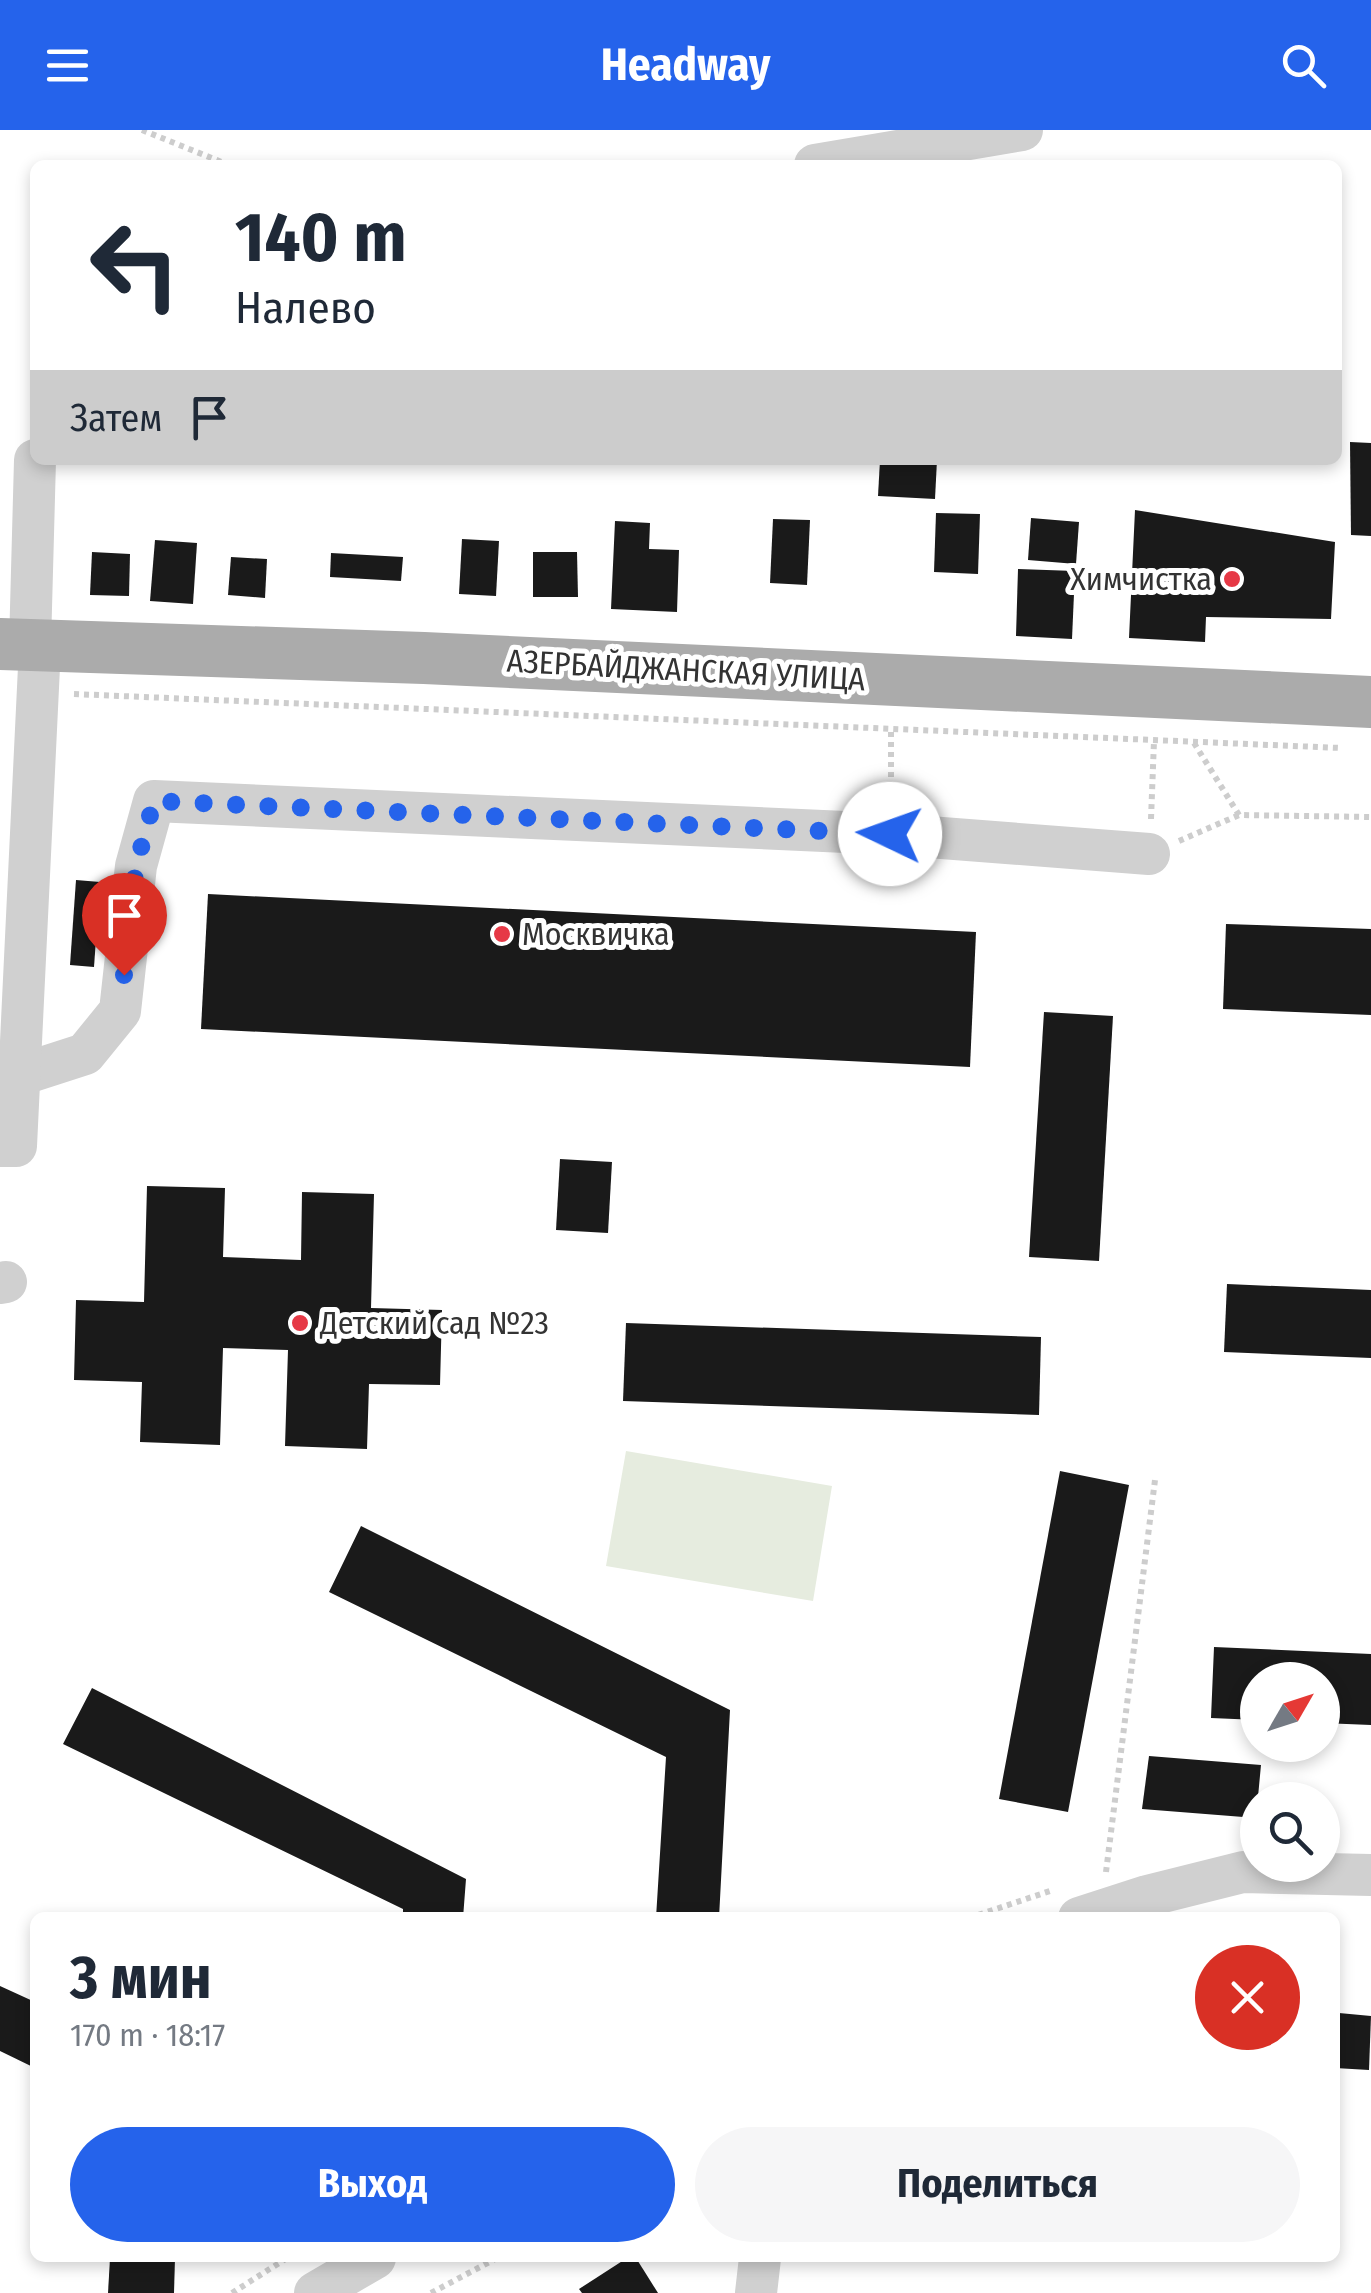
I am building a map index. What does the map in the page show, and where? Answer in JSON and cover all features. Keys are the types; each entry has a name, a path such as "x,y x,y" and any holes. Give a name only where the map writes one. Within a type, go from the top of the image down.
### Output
{"main road":[{"name":"АЗЕРБАЙДЖАНСКАЯ УЛИЦА","path":"27,655 424,658 1361,725"}],"street":[{"path":"845,160 1022,130"},
{"path":"8,1146 20,1075 27,655 35,465"},
{"path":"20,1075 85,1054 120,1011 136,866 154,801 890,834 1149,854"},
{"path":"1098,1912 1243,1872 1371,1875"},
{"path":"316,2293 368,2262"},
{"path":"756,2293 760,2262"}],"path":[{"path":"142,130 217,160"},
{"path":"27,655 73,694 1194,742 1361,725"},
{"path":"890,834 892,729"},
{"path":"1149,854 1154,740"},
{"path":"1194,742 1239,814"},
{"path":"1193,835 1239,814 1371,817"},
{"path":"1106,1873 1155,1480"},
{"path":"232,2293 281,2262"},
{"path":"431,2293 489,2262"}],"shaded area":[{"path":"626,1451 832,1486 813,1601 606,1566"}],"building":[{"path":"1350,442 1371,443 1371,536 1351,535"},
{"path":"880,465 937,465 935,499 878,496"},
{"name":"Химчистка","path":"1135,510 1335,542 1331,619 1206,617 1205,642 1129,638"},
{"path":"936,513 980,514 978,574 934,572"},
{"path":"1031,518 1079,522 1076,564 1028,560"},
{"path":"773,519 810,520 807,585 770,583"},
{"path":"615,521 650,523 649,549 679,550 677,612 611,609"},
{"path":"462,539 499,541 496,596 459,594"},
{"path":"155,540 197,543 193,604 150,601"},
{"path":"92,552 130,554 129,596 90,595"},
{"path":"533,552 577,552 578,597 533,597"},
{"path":"331,553 403,557 401,581 330,577"},
{"path":"231,557 267,559 265,598 228,595"},
{"path":"1018,569 1075,571 1072,639 1016,636"},
{"path":"76,880 100,882 94,967 70,965"},
{"path":"208,894 976,932 970,1067 201,1029"},
{"path":"1226,924 1371,929 1371,1015 1223,1009"},
{"path":"1044,1012 1113,1016 1099,1261 1029,1257"},
{"path":"560,1159 612,1162 608,1233 556,1230"},
{"path":"147,1186 225,1188 223,1257 301,1260 302,1192 374,1194 371,1308 442,1310 440,1385 369,1384 367,1449 285,1446 288,1350 223,1348 220,1445 140,1442 142,1382 74,1380 76,1300 144,1302"},
{"path":"1227,1284 1371,1290 1371,1358 1224,1352"},
{"path":"626,1323 1041,1337 1039,1415 623,1401"},
{"path":"1060,1471 1129,1485 1068,1812 999,1799"},
{"path":"361,1526 730,1710 719,1912 656,1912 666,1757 329,1592"},
{"path":"1214,1647 1371,1654 1371,1725 1340,1724 1340,1662 1240,1662 1240,1719 1211,1718"},
{"path":"92,1688 466,1879 463,1912 403,1912 63,1744"},
{"path":"1149,1756 1261,1765 1259,1782 1240,1782 1240,1817 1142,1809"},
{"path":"0,1986 30,2000 30,2066 0,2051"},
{"path":"1340,2013 1371,2016 1369,2070 1340,2068"},
{"path":"110,2262 175,2262 174,2293 108,2293"},
{"path":"621,2262 639,2262 658,2293 582,2293 579,2289"}],"place":[{"name":"Химчистка","path":"1232,579"},
{"name":"Москвичка","path":"502,934"},
{"name":"Детский сад №23","path":"300,1323"}],"route":[{"path":"124,975 136,866 154,801 890,834"}]}
